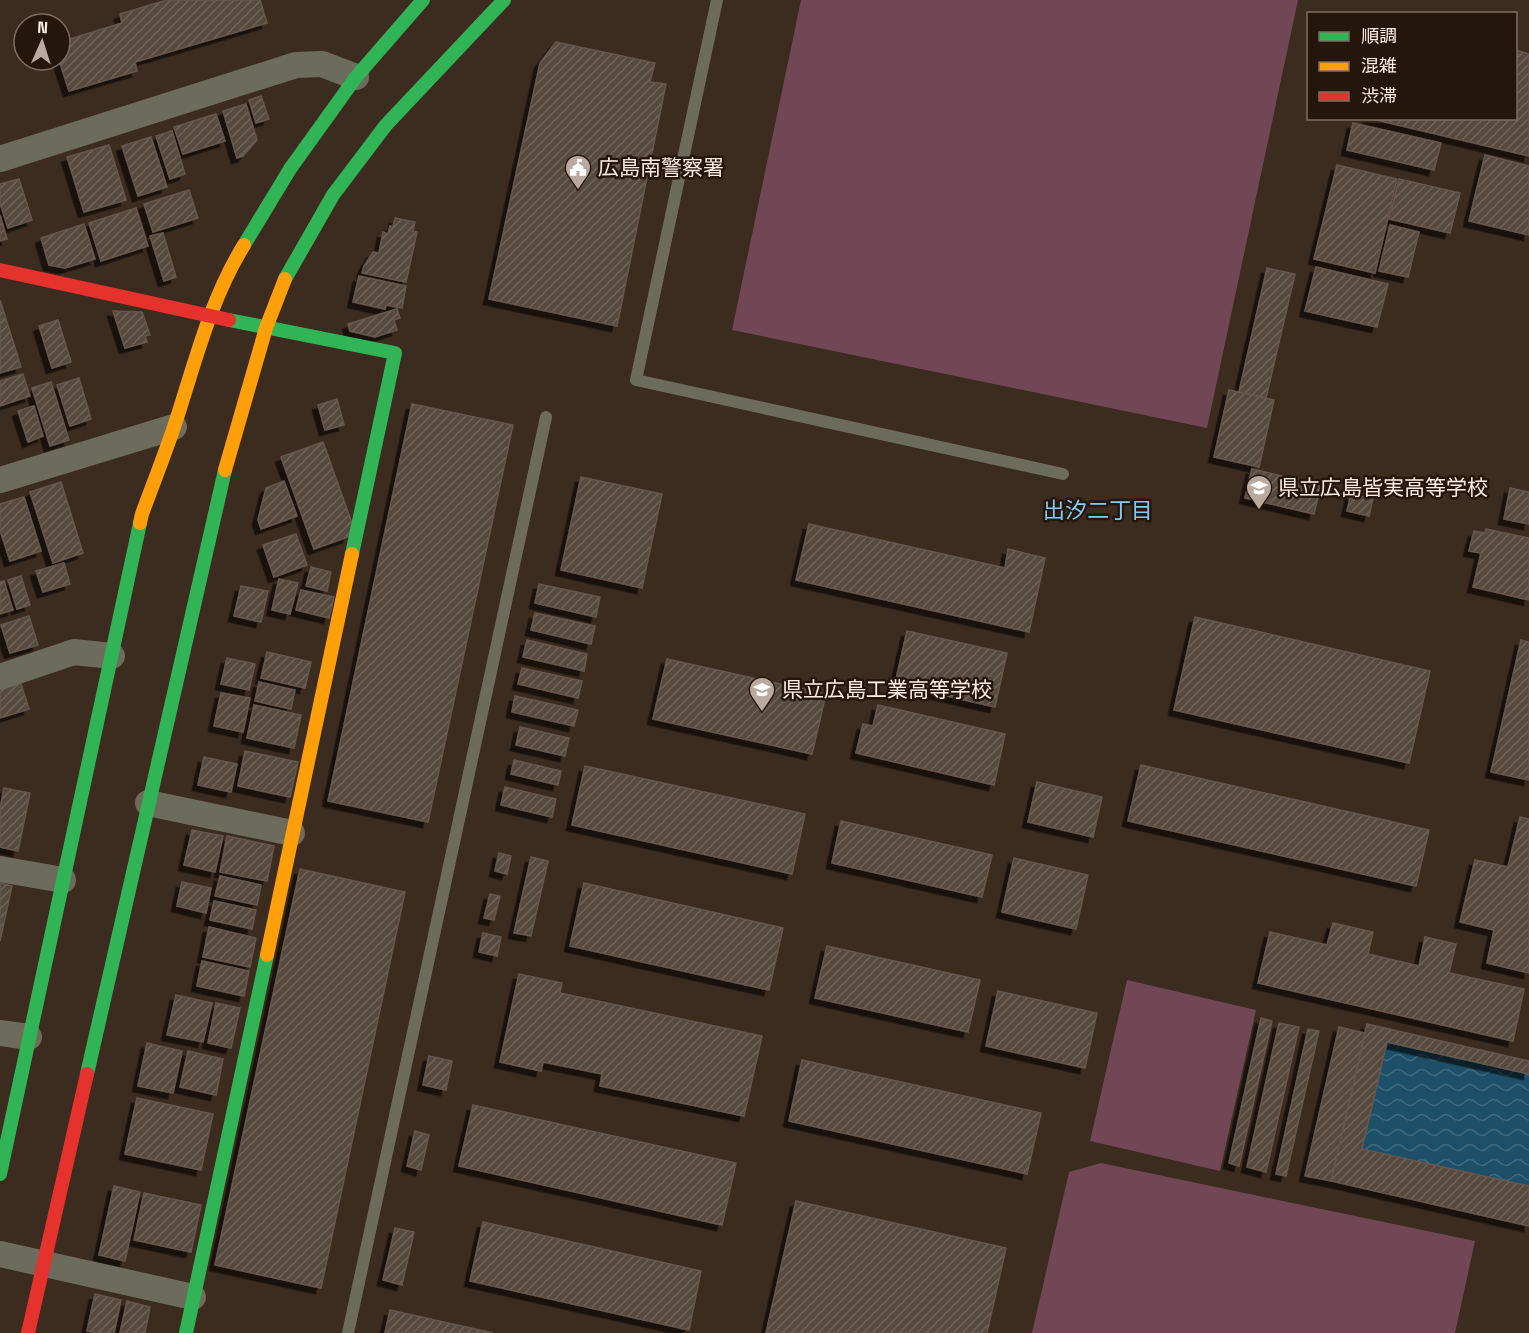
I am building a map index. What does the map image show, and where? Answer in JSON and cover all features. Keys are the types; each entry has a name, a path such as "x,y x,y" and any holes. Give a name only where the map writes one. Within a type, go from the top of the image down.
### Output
{"street":[{"path":"0,1174 142,514 174,427 209,316 235,259 290,169 356,77 423,0"},
{"path":"28,1333 220,487 266,328 283,282 333,195 386,125 504,0"},
{"path":"0,159 296,65 322,64 356,77"},
{"path":"0,270 266,328 395,353 186,1333"},
{"path":"0,480 174,427"},
{"path":"0,677 74,652 112,656"},
{"path":"148,803 292,833"},
{"path":"0,869 63,880"},
{"path":"0,1033 29,1037"},
{"path":"0,1254 193,1298"}],"lane":[{"path":"717,0 636,380 1063,474"},
{"path":"348,1333 546,417"}],"shaded area":[{"path":"801,0 1298,0 1207,428 732,330"},
{"path":"1127,980 1256,1010 1220,1171 1090,1141"},
{"path":"1101,1163 1475,1241 1455,1333 1032,1333 1069,1172"}],"water":[{"path":"1387,1042 1529,1074 1529,1186 1362,1149"}],"building":[{"path":"167,0 260,0 267,23 135,62 137,71 69,91 63,72 72,72 72,38 122,23 120,14"},
{"name":"広島南警察署","path":"556,42 655,63 650,82 666,84 617,326 489,299 540,63"},
{"path":"1517,50 1529,54 1529,156 1376,120 1517,120"},
{"path":"261,96 269,119 256,123 249,100"},
{"path":"246,104 257,140 243,156 237,158 223,111"},
{"path":"216,114 225,141 183,154 174,127"},
{"path":"1353,123 1441,143 1434,170 1347,150"},
{"path":"172,131 185,174 170,179 156,136"},
{"path":"151,137 167,187 138,196 122,146"},
{"path":"109,145 126,200 84,212 67,157"},
{"path":"1485,155 1529,166 1529,235 1469,221"},
{"path":"1337,165 1397,179 1375,273 1314,259"},
{"path":"19,179 32,220 8,228 0,203 0,184"},
{"path":"1399,179 1460,193 1450,233 1389,219"},
{"path":"189,190 198,218 153,232 144,204"},
{"path":"136,208 148,246 101,261 89,223"},
{"path":"0,215 7,239 0,241"},
{"path":"395,218 415,222 413,231 417,232 406,282 362,273 373,252 379,253 383,232 388,234"},
{"path":"84,224 95,259 65,268 49,265 41,238"},
{"path":"1390,225 1419,232 1408,277 1379,271"},
{"path":"163,233 176,277 164,281 150,236"},
{"path":"1316,267 1388,284 1377,327 1305,311"},
{"path":"1267,268 1295,274 1266,398 1239,392"},
{"path":"359,276 406,286 402,308 386,305 385,309 353,302"},
{"path":"0,300 21,367 0,373"},
{"path":"397,309 400,318 394,320 397,330 375,337 350,331 348,324"},
{"path":"113,311 142,312 150,335 145,336 147,342 125,348"},
{"path":"58,320 71,362 52,368 39,326"},
{"path":"23,374 30,396 0,406 0,381"},
{"path":"79,378 91,419 70,426 57,385"},
{"path":"51,382 69,440 50,446 32,388"},
{"path":"1229,390 1274,400 1259,467 1214,457"},
{"path":"337,399 344,425 325,430 318,405"},
{"path":"412,404 513,425 428,822 328,801"},
{"path":"34,406 43,436 28,442 18,411"},
{"path":"323,442 352,523 348,537 314,549 281,457"},
{"path":"1252,469 1321,485 1314,514 1245,498"},
{"path":"581,477 662,494 642,588 561,570"},
{"path":"284,481 297,516 261,529 258,520 266,488"},
{"path":"61,482 83,553 53,563 30,492"},
{"path":"1510,488 1529,492 1529,524 1504,519"},
{"path":"1351,494 1373,499 1369,516 1347,511"},
{"path":"24,497 41,551 10,561 0,530 0,504"},
{"path":"809,524 1005,568 1008,549 1045,558 1029,632 796,580"},
{"path":"1486,529 1529,538 1529,600 1473,587 1481,553 1469,551 1474,531 1485,533"},
{"path":"296,534 307,565 274,577 263,545"},
{"path":"64,563 70,584 43,592 36,571"},
{"path":"311,567 331,572 327,591 306,586"},
{"path":"21,576 30,605 17,609 8,580"},
{"path":"279,579 298,583 290,614 272,610"},
{"path":"4,581 13,610 0,614 0,582"},
{"path":"539,584 600,597 596,617 535,603"},
{"path":"241,586 268,591 261,622 234,616"},
{"path":"301,590 334,597 329,618 296,610"},
{"path":"535,613 595,626 591,644 531,630"},
{"path":"29,616 38,645 10,653 1,625"},
{"path":"1195,617 1430,671 1409,763 1174,710"},
{"path":"907,631 1007,653 995,707 895,684"},
{"path":"527,640 587,654 584,671 523,657"},
{"path":"1521,640 1529,642 1529,780 1491,772"},
{"path":"267,652 311,662 305,688 261,678"},
{"path":"227,658 255,664 249,690 221,684"},
{"path":"667,659 826,694 812,754 653,719"},
{"path":"522,668 582,681 578,698 518,684"},
{"path":"20,681 29,709 0,718 0,687"},
{"path":"259,682 295,690 291,709 255,701"},
{"path":"221,693 250,698 243,732 214,726"},
{"path":"515,696 578,710 574,726 512,712"},
{"path":"254,705 301,715 294,748 247,738"},
{"path":"878,705 1005,734 994,785 856,753 863,724 873,726"},
{"path":"520,727 569,738 565,756 516,745"},
{"path":"245,751 298,762 290,797 238,786"},
{"path":"204,757 237,764 231,792 198,785"},
{"path":"514,760 561,771 558,785 511,774"},
{"path":"1141,765 1429,830 1416,886 1128,821"},
{"path":"585,766 805,814 792,874 572,825"},
{"path":"1037,782 1102,797 1093,837 1028,822"},
{"path":"505,787 556,799 552,817 501,805"},
{"path":"4,788 30,793 18,851 0,847 0,809"},
{"path":"1520,817 1529,819 1529,973 1487,963 1494,930 1460,922 1475,860 1508,867"},
{"path":"841,821 992,855 982,897 832,863"},
{"path":"192,830 223,836 215,872 184,865"},
{"path":"227,836 274,846 267,881 220,872"},
{"path":"499,853 511,856 507,874 495,871"},
{"path":"531,857 548,861 531,936 514,933"},
{"path":"1014,858 1088,875 1076,929 1002,912"},
{"path":"300,869 405,892 321,1288 215,1265"},
{"path":"220,876 261,885 257,905 215,896"},
{"path":"182,882 211,888 206,913 177,906"},
{"path":"0,883 12,886 0,941"},
{"path":"584,883 783,928 769,990 570,946"},
{"path":"490,894 500,896 494,920 484,918"},
{"path":"214,901 256,910 252,929 210,920"},
{"path":"1333,923 1373,932 1368,954 1419,966 1425,937 1456,944 1449,973 1524,989 1513,1041 1258,983 1270,932 1327,945"},
{"path":"209,927 256,938 250,967 203,957"},
{"path":"483,933 501,937 497,956 479,952"},
{"path":"827,946 980,980 968,1032 815,998"},
{"path":"202,961 249,971 244,996 197,986"},
{"path":"519,974 562,983 560,993 762,1036 744,1116 600,1086 602,1074 543,1062 541,1071 500,1062"},
{"path":"998,991 1097,1013 1085,1068 986,1046"},
{"path":"176,995 212,1003 203,1042 167,1035"},
{"path":"216,1003 240,1008 231,1048 208,1043"},
{"path":"1261,1018 1272,1021 1239,1166 1229,1163"},
{"path":"1279,1023 1299,1027 1266,1172 1247,1167"},
{"path":"1367,1024 1529,1061 1529,1074 1387,1042 1362,1149 1529,1186 1529,1226 1331,1181"},
{"path":"1339,1027 1365,1033 1331,1181 1305,1176"},
{"path":"1308,1029 1319,1031 1286,1176 1276,1174"},
{"path":"147,1043 182,1051 173,1093 138,1086"},
{"path":"188,1051 223,1059 216,1095 180,1087"},
{"path":"429,1056 452,1061 446,1090 423,1085"},
{"path":"802,1060 1041,1113 1027,1174 789,1121"},
{"path":"137,1098 213,1114 201,1170 125,1154"},
{"path":"473,1105 736,1163 722,1225 459,1166"},
{"path":"415,1131 429,1135 421,1170 407,1166"},
{"path":"114,1186 140,1192 125,1261 99,1255"},
{"path":"144,1193 201,1205 191,1252 134,1240"},
{"path":"796,1201 1006,1248 987,1333 766,1333"},
{"path":"483,1222 701,1271 689,1330 470,1281"},
{"path":"395,1228 414,1232 402,1285 383,1280"},
{"path":"95,1294 121,1300 114,1333 87,1331"},
{"path":"127,1301 150,1307 145,1333 120,1333"},
{"path":"390,1310 493,1333 385,1333"}],"traffic: fast":[{"path":"244,245 290,169 356,77 423,0"},
{"path":"285,279 333,195 386,125 504,0"},
{"path":"229,320 395,353 352,554"},
{"path":"87,1074 225,470"},
{"path":"0,1174 140,523"},
{"path":"186,1333 267,955"}],"traffic: slow":[{"path":"140,523 212,310 244,245"},
{"path":"225,470 266,328 285,279"},
{"path":"267,955 352,554"}],"traffic: jam":[{"path":"0,270 229,320"},
{"path":"28,1333 87,1074"}],"place":[{"name":"広島南警察署","path":"578,191"},
{"name":"県立広島皆実高等学校","path":"1259,511"},
{"name":"県立広島工業高等学校","path":"762,713"}],"district":[{"name":"出汐二丁目","path":"1098,510"}]}
